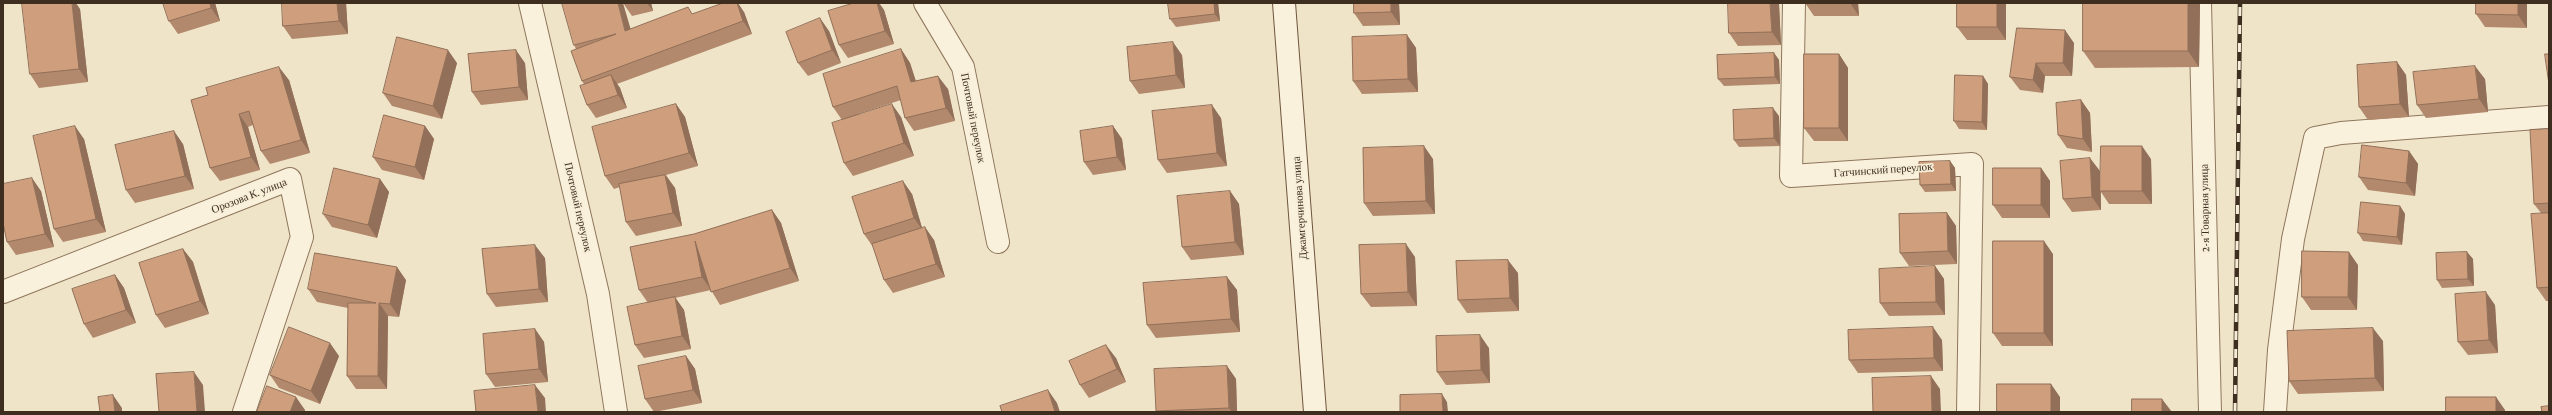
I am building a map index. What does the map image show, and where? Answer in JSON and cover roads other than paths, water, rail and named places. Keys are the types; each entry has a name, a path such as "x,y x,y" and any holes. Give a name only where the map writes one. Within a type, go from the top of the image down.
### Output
{"street":[{"name":"Почтовый переулок","path":"530,3 598,294 616,412"},
{"name":"Почтовый переулок","path":"925,3 964,67 998,242"},
{"name":"Джамгерчинова улица","path":"1284,3 1315,412"},
{"name":"Гатчинский переулок","path":"1794,3 1790,176 1972,164 1968,412"},
{"name":"2-я Товарная улица","path":"2200,3 2210,412"},
{"path":"2275,412 2279,350 2292,239 2315,138 2341,133 2549,117"},
{"name":"Орозова К. улица","path":"3,292 290,179 302,237 244,412"}],"railway":[{"path":"2235,412 2240,3"}]}
